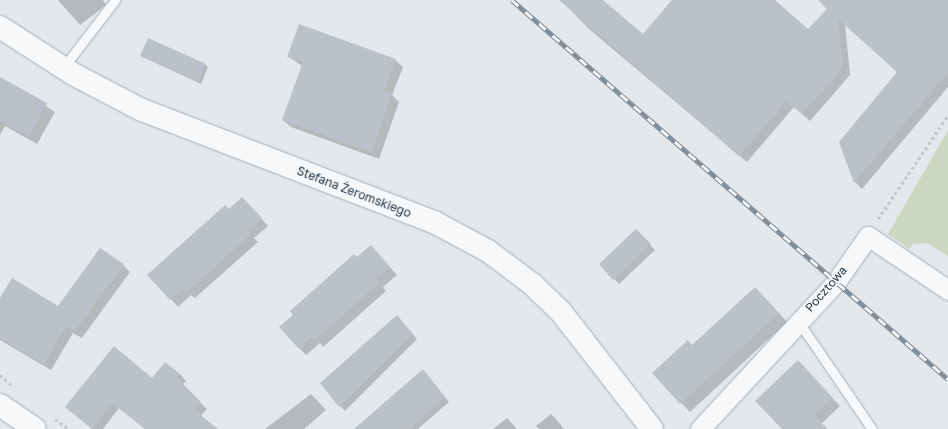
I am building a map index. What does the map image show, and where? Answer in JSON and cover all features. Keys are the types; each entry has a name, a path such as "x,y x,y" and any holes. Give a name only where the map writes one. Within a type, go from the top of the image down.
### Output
{"street":[{"name":"Stefana Żeromskiego","path":"0,27 63,68 156,116 419,216 488,250 532,284 561,312 652,429"},
{"path":"868,236 948,290"},
{"name":"Pocztowa","path":"700,429 798,321 836,282 868,236"},
{"path":"0,406 34,429"}],"lane":[{"path":"63,68 115,0"},
{"path":"798,321 872,429"}],"path":[{"path":"868,236 948,115"}],"green space":[{"path":"948,130 948,256 927,243 913,244 909,249 888,234"}],"building":[{"path":"559,0 603,0 643,34 672,0 775,0 808,29 827,9 818,0 948,0 948,72 854,183 839,142 897,72 838,19 843,68 802,114 786,101 739,156"},
{"path":"299,24 396,59 384,91 392,94 372,152 282,120 303,62 287,57"},
{"path":"148,38 206,64 198,82 140,56"},
{"path":"0,77 47,103 29,137 0,121"},
{"path":"242,197 262,218 248,231 251,234 187,292 184,288 170,300 147,275 225,205 229,209"},
{"path":"636,229 651,244 613,280 599,264"},
{"path":"371,245 390,267 377,279 379,283 315,340 312,336 299,349 279,327 293,315 290,311 354,254 357,257"},
{"path":"100,248 124,264 75,331 66,326 44,364 0,338 0,298 12,278 58,306"},
{"path":"755,287 779,313 680,404 652,373 688,340 692,345"},
{"path":"397,315 413,334 339,407 320,383"},
{"path":"114,346 152,378 165,362 180,374 177,378 201,402 194,410 218,429 145,429 112,403 92,429 65,407"},
{"path":"798,360 833,398 813,416 828,429 782,429 755,401"},
{"path":"423,369 445,397 409,429 354,429"}],"railway":[{"path":"512,0 948,379"}]}
